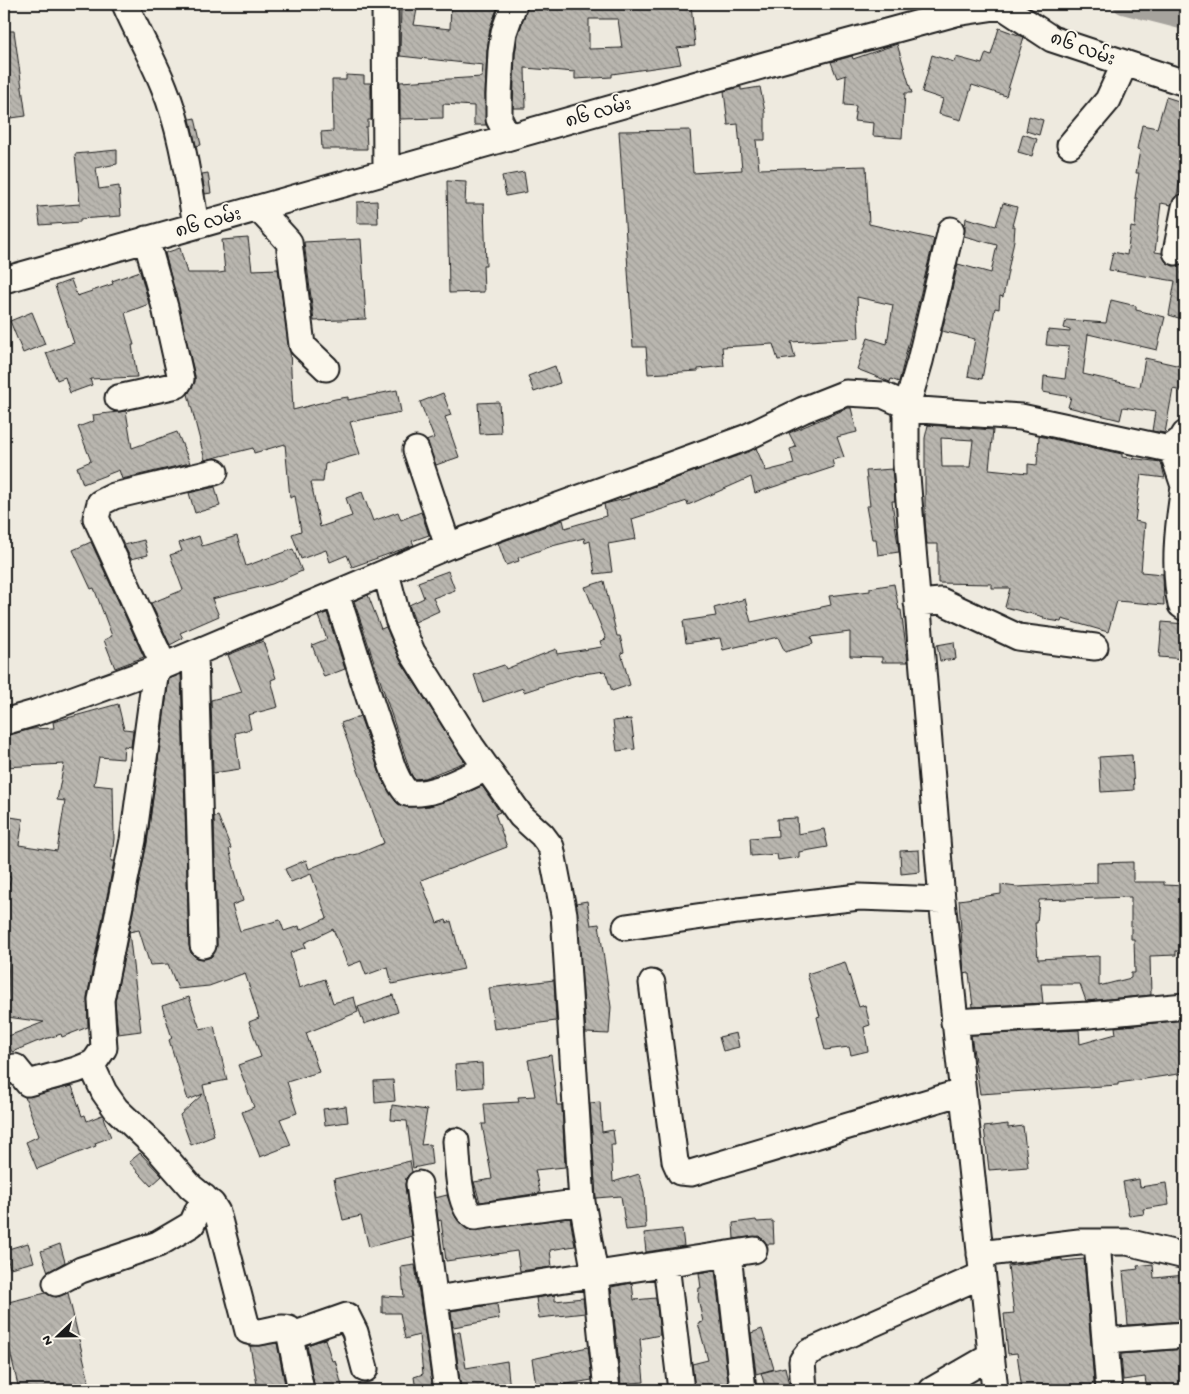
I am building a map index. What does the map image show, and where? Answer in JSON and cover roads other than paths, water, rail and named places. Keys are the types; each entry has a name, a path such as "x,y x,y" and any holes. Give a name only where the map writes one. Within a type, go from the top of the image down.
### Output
{"street":[{"path":"125,4 164,86 186,165 196,225"},
{"path":"385,4 386,171"},
{"path":"508,137 499,119 500,78 504,32 514,4"},
{"name":"၈၆ လမ်း","path":"4,280 386,171 919,23 992,6 1052,40 1185,83"},
{"path":"1070,145 1108,100 1125,63"},
{"path":"1176,252 1185,207"},
{"path":"258,208 290,242 302,345 326,368"},
{"path":"952,230 924,345 906,409 906,464 942,900 995,1390"},
{"path":"118,398 177,385 181,379 165,307 146,239"},
{"path":"4,722 35,713 160,668 448,546 745,438 803,410 846,393 883,395 903,404 906,409"},
{"path":"906,409 1020,417 1168,449 1181,440 1185,488 1178,524 1178,591 1181,605 1185,608"},
{"path":"416,450 448,546"},
{"path":"4,1072 15,1067 28,1084 91,1064 104,1048 101,1000 133,840 160,668 96,518 100,503 114,496 215,472"},
{"path":"386,573 398,619 412,652 487,768 521,816 542,835 551,848 564,914 582,1202 595,1274 607,1390"},
{"path":"336,594 393,771 407,793 416,794 434,790 487,768"},
{"path":"917,603 941,601 1018,637 1095,647"},
{"path":"195,654 202,945"},
{"path":"626,927 738,910 859,897 942,900"},
{"path":"652,983 675,1161 680,1172 691,1173 962,1092"},
{"path":"954,1022 1089,1015 1185,1006"},
{"path":"91,1064 104,1092 116,1109 156,1147 191,1187 204,1197 217,1212 248,1332 256,1334 284,1328 289,1329 301,1390"},
{"path":"456,1141 463,1203 467,1212 474,1217 582,1202"},
{"path":"419,1184 447,1390"},
{"path":"56,1283 81,1270 158,1244 192,1224 204,1197"},
{"path":"804,1390 802,1361 809,1352 981,1264 1079,1242 1127,1242 1185,1256"},
{"path":"1097,1242 1109,1390"},
{"path":"435,1299 754,1250"},
{"path":"728,1254 743,1390"},
{"path":"666,1264 681,1390"},
{"path":"290,1336 347,1316 355,1332 365,1369"},
{"path":"1105,1341 1185,1335"},
{"path":"932,1390 991,1356"}],"waterway":[{"path":"1123,4 1185,20"}]}
